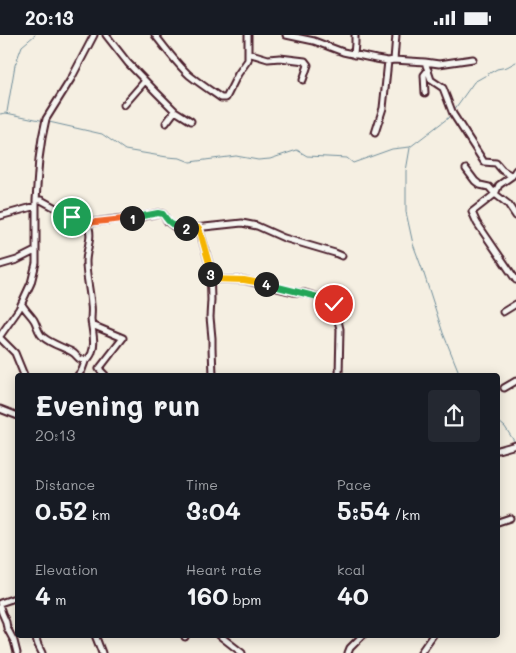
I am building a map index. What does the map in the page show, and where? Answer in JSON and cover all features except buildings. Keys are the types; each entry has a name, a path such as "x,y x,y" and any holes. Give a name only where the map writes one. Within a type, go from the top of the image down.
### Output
{"street":[{"path":"23,373 15,353 1,334 22,303 32,283 36,263 36,203 39,159 45,121 71,79 94,35"},
{"path":"106,35 145,81 175,111 191,121"},
{"path":"155,35 188,74 222,98 226,98 238,74 248,60 248,35"},
{"path":"286,35 314,41 354,55 388,61 439,64 473,59"},
{"path":"354,55 355,35"},
{"path":"394,60 396,35"},
{"path":"248,53 268,59 280,58 305,61 308,65 304,81"},
{"path":"375,133 383,107 388,61"},
{"path":"425,63 431,80 443,87 452,113 484,162 496,163 502,170 512,175"},
{"path":"425,93 424,75 428,70"},
{"path":"124,105 145,81"},
{"path":"166,123 175,111"},
{"path":"466,169 475,181 480,185 489,187 508,204 516,216"},
{"path":"516,170 499,185 495,194 472,211 476,223 516,280"},
{"path":"0,216 41,201 87,223 141,217 158,213 163,214 168,222 175,227 199,228 242,223 257,226 284,239 342,256"},
{"path":"80,373 86,359 88,359 93,351 91,305 86,260 89,245 89,225 87,223"},
{"path":"199,228 210,267 210,325 213,373"},
{"path":"0,265 17,260 35,251"},
{"path":"210,279 244,280 305,293 332,301 340,329 340,373"},
{"path":"22,303 26,311 33,318 41,336 74,352 78,358 86,359"},
{"path":"503,312 516,304"},
{"path":"92,325 122,338 98,369 103,373"},
{"path":"504,388 516,381"},
{"path":"0,409 15,415"},
{"path":"500,449 516,445"},
{"path":"500,521 510,518"},
{"path":"0,603 15,598"},
{"path":"0,607 17,653"},
{"path":"36,638 42,653"},
{"path":"96,638 102,653"},
{"path":"222,638 242,653"},
{"path":"348,653 350,648 360,638"},
{"path":"421,652 431,638"}],"waterway":[{"path":"7,112 15,65 22,46 35,35"},
{"path":"454,110 474,82 497,69 507,67 516,62"},
{"path":"0,114 6,113 45,121"},
{"path":"49,122 102,134 125,150 180,158 190,162 236,156 258,160 270,159 297,150 307,156 347,158 353,163 392,149 410,147 448,118 451,113"},
{"path":"410,148 406,171 406,212 413,244 443,333 459,373"},
{"path":"500,423 516,444"}],"route":[{"path":"72,217 87,223 141,217 158,213 163,214 168,222 175,227 199,228 210,267 210,279 244,280 305,293 332,301 334,304"}]}
